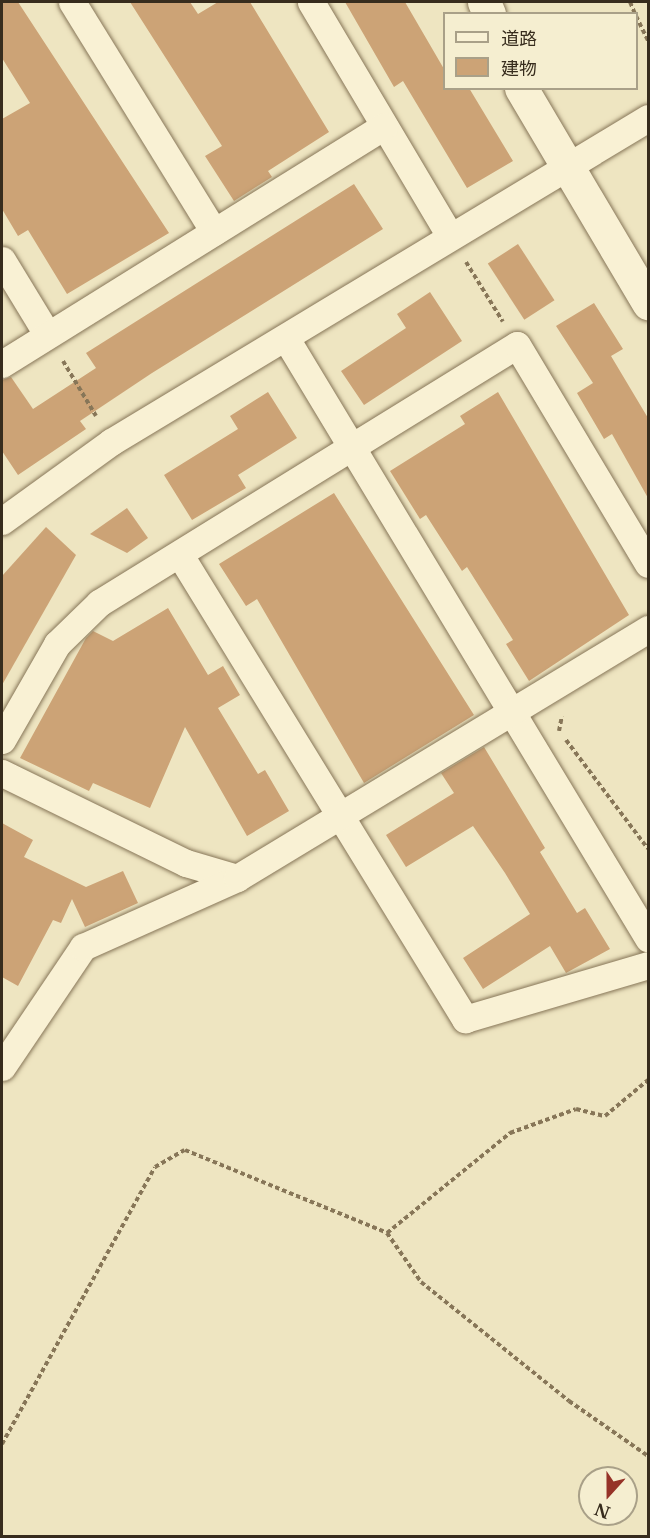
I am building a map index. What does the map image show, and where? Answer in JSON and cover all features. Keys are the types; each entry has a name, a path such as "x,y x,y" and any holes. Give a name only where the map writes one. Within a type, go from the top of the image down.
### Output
{"street":[{"path":"72,2 214,232"},
{"path":"311,2 450,236"},
{"path":"522,90 648,303"},
{"path":"2,521 111,442 286,340 450,236 569,169 648,118"},
{"path":"2,364 384,126"},
{"path":"2,260 47,334"},
{"path":"286,340 648,938"},
{"path":"2,740 57,644 99,603 518,345 648,564"},
{"path":"180,555 465,1018 648,965"},
{"path":"2,1067 83,947 237,878 648,629"},
{"path":"2,772 186,863 237,878"}],"path":[{"path":"638,19 648,41"},
{"path":"450,236 518,345"},
{"path":"47,334 111,442"},
{"path":"564,711 558,730 648,849"},
{"path":"387,1233 510,1133 576,1109 605,1116 648,1080"},
{"path":"2,1444 155,1167 185,1150 387,1233 421,1282 569,1401 648,1456"}],"building":[{"path":"2,2 18,2 169,233 67,294 28,230 18,236 2,209 2,119 30,103 2,58"},
{"path":"130,2 190,2 198,14 218,2 250,2 329,132 268,171 272,177 234,201 205,156 222,146"},
{"path":"345,2 405,2 443,67 443,90 470,90 513,161 467,188 403,81 394,87"},
{"path":"354,184 383,229 152,373 80,421 86,429 18,475 2,451 2,380 11,377 33,409 96,368 86,353"},
{"path":"518,244 554,300 524,320 488,264"},
{"path":"430,292 462,341 364,405 341,371 406,328 397,314"},
{"path":"594,303 623,349 611,356 648,418 648,498 612,434 604,439 577,393 593,383 556,326"},
{"path":"268,392 297,438 238,475 246,488 192,520 164,475 238,429 230,416"},
{"path":"498,392 629,615 529,681 506,644 513,640 467,567 462,571 426,515 420,519 390,471 465,424 460,416"},
{"path":"334,493 474,715 364,783 257,599 246,606 219,564"},
{"path":"127,508 148,538 127,553 90,534"},
{"path":"46,527 76,555 2,685 2,576"},
{"path":"168,608 208,675 223,666 240,695 218,708 258,774 265,770 289,811 247,836 185,727 150,808 93,783 89,791 20,758 86,638 93,631 113,641"},
{"path":"484,747 545,848 540,852 577,913 585,908 610,949 566,973 550,946 483,989 463,958 530,914 505,873 473,826 406,867 386,835 454,793 441,773"},
{"path":"2,823 33,840 24,857 86,887 123,871 138,903 85,927 72,899 61,923 53,920 18,986 2,977"}]}
